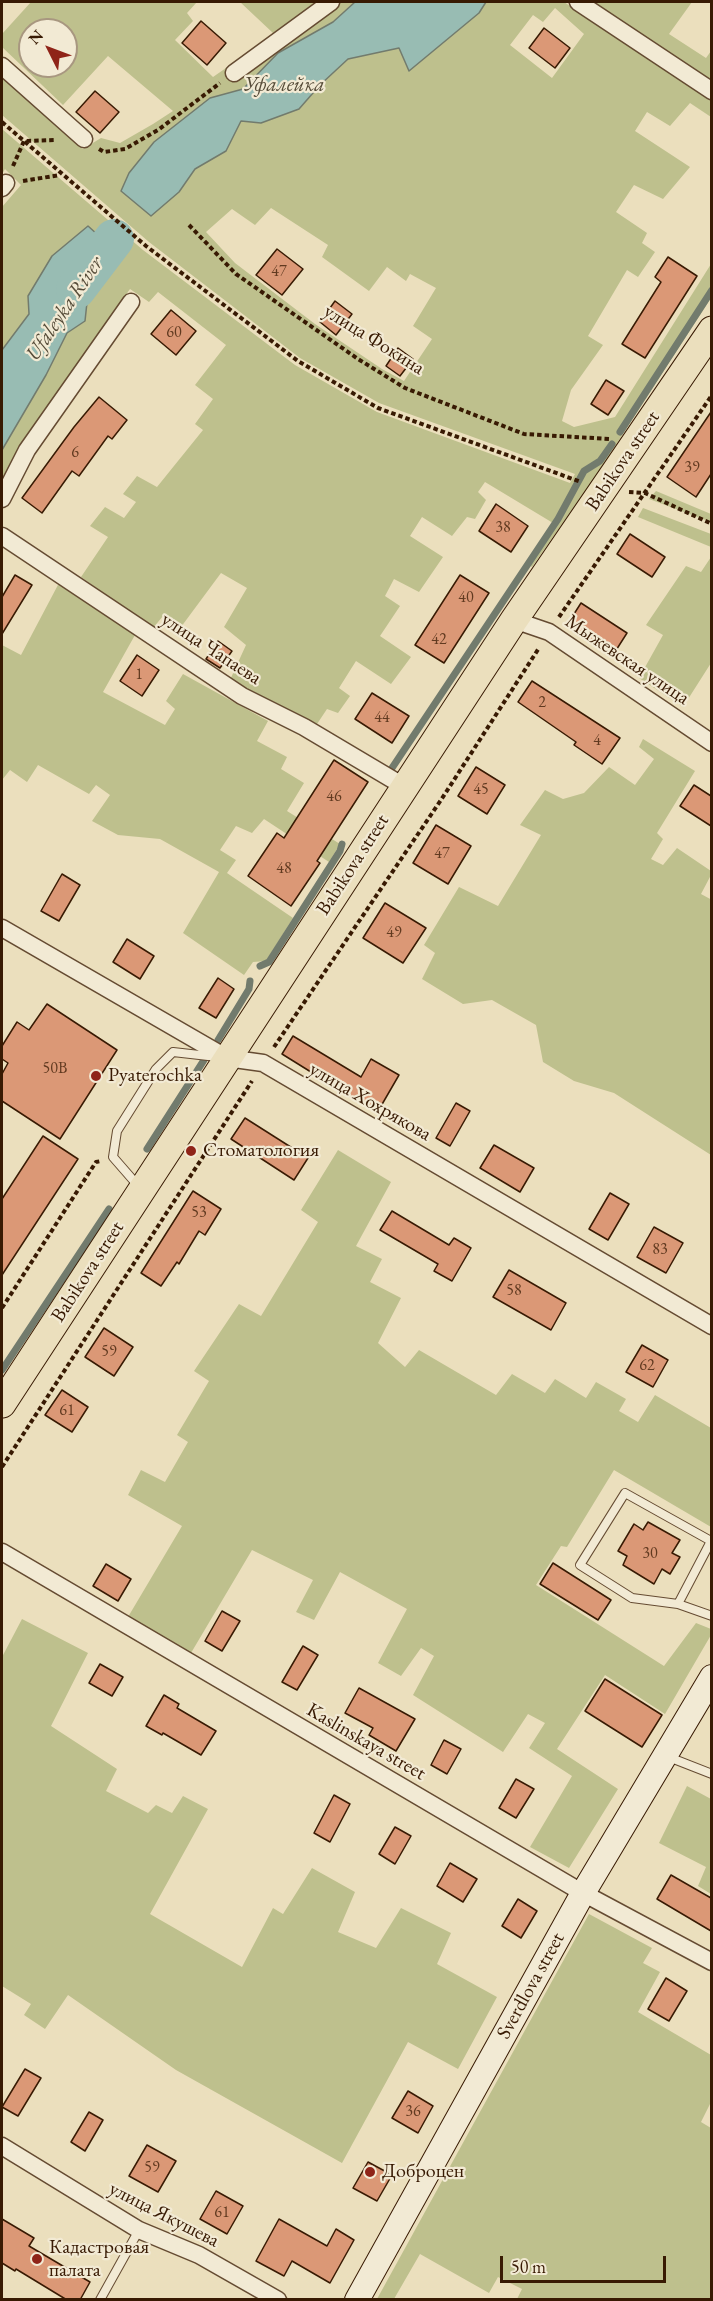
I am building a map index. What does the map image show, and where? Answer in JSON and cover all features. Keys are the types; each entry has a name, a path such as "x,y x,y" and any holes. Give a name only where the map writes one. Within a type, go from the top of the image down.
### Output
{"main road":[{"name":"Babikova street","path":"2,1404 514,620 711,330"}],"street":[{"path":"234,73 331,2"},
{"path":"578,2 711,91"},
{"path":"2,66 84,139"},
{"path":"2,499 27,450 131,302"},
{"name":"улица Чапаева","path":"2,536 242,696 304,727 405,787"},
{"name":"Мыжевская улица","path":"514,620 549,632 711,743"},
{"name":"улица Хохрякова","path":"2,928 227,1058 263,1063 711,1326"},
{"name":"Kaslinskaya street","path":"2,1552 583,1893 711,1962"},
{"name":"Sverdlova street","path":"357,2300 583,1893 711,1677"},
{"name":"улица Якушева","path":"2,2146 139,2230 199,2255 278,2300"}],"lane":[{"path":"142,1190 113,1157 117,1131 156,1069 173,1052 227,1058"},
{"path":"678,1604 711,1541 625,1493 580,1565 632,1598 678,1604 711,1616"},
{"path":"666,1756 711,1774"},
{"path":"100,2300 139,2230"}],"path":[{"path":"2,122 146,246 297,361 378,408 572,478"},
{"name":"улица Фокина","path":"189,225 236,274 358,359 405,388 524,434 638,440"},
{"path":"2,1467 263,1063 441,800 549,632 711,395"},
{"path":"605,489 645,494 711,524"},
{"path":"2,1308 96,1162 113,1157"},
{"path":"159,1164 191,1173"}],"green space":[{"path":"31,2 197,2 187,13 193,21 175,40 213,77 226,68 237,78 342,2 356,2 333,22 278,53 243,89 210,98 179,192 195,169 226,151 241,121 261,123 299,109 348,59 399,48 409,70 479,13 486,2 564,2 711,100 711,117 690,103 670,126 647,112 635,131 690,167 663,199 634,185 616,212 647,233 642,243 655,252 638,277 627,270 588,336 603,345 571,390 562,421 574,427 615,417 711,264 711,298 597,474 532,567 527,563 553,523 485,482 478,492 486,500 475,519 467,517 452,536 422,517 410,536 443,557 419,592 394,579 385,596 400,606 380,636 411,657 391,684 356,661 339,688 350,696 338,713 327,709 317,724 230,680 246,645 224,627 247,588 221,573 181,627 163,616 153,628 81,577 108,537 90,526 105,507 124,518 136,502 123,494 137,476 157,487 203,430 195,424 213,399 195,385 226,345 158,292 149,302 130,289 21,443 2,481 2,450 46,375 67,333 85,321 88,293 118,253 28,296 29,314 2,350 2,207 21,185 5,169 2,174 2,129 143,250 295,365 377,412 570,483 575,474 379,403 300,358 149,242 2,115 2,76 83,149 101,138 120,143 173,111 108,56 63,105 35,78 78,78 78,18 18,18 18,62 2,47 2,34","holes":["555,8 584,34 552,78 510,45 533,15 543,22","271,208 328,245 322,257 369,291 387,267 406,281 410,274 436,288 413,326 432,339 404,381 315,324 235,263 206,232 232,209 255,225"]},
{"path":"240,2 317,2 273,33"},
{"path":"589,2 692,2 669,34 706,58 711,51 711,82"},
{"path":"656,491 711,514 711,522 649,499"},
{"path":"643,508 711,534 711,547 638,517"},
{"path":"711,557 711,663 683,707 639,678 663,635 646,625 686,566 701,572"},
{"path":"59,583 135,635 103,692 165,725 175,709 166,701 183,674 268,721 257,741 287,757 281,769 304,783 287,811 340,844 329,862 264,819 252,833 236,826 220,850 236,860 227,873 293,918 266,961 253,962 244,975 183,933 219,872 160,839 118,835 92,821 110,795 96,785 89,794 38,765 27,782 10,770 2,780 2,645 21,655"},
{"path":"643,739 695,771 657,833 663,839 651,859 663,865 677,848 711,871 701,894 712,900 711,1155 614,1093 574,1081 543,1062 536,1025 492,1000 463,1004 422,979 435,953 424,945 459,887 498,906 541,835 520,825 545,790 563,799 584,793 609,767 635,785 654,759 639,747"},
{"path":"338,1150 391,1182 356,1246 382,1259 370,1282 401,1298 378,1343 405,1367 419,1350 496,1395 512,1374 545,1393 555,1379 586,1398 596,1382 626,1399 619,1411 638,1422 655,1395 711,1428 711,1527 614,1470 567,1547 561,1546 536,1585 664,1666 696,1623 711,1629 711,1635 665,1714 605,1675 557,1749 618,1789 569,1868 530,1847 572,1776 529,1748 545,1723 528,1714 503,1752 413,1695 434,1656 421,1648 401,1676 378,1663 407,1609 340,1572 314,1620 296,1612 313,1580 252,1550 191,1653 128,1617 182,1526 128,1495 141,1470 165,1482 188,1442 177,1435 209,1381 194,1371 239,1304 261,1316 318,1222 301,1210"},
{"path":"22,1619 88,1653 51,1726 117,1769 106,1791 148,1813 156,1805 172,1813 183,1796 208,1809 150,1914 242,1967 273,1908 283,1914 312,1868 355,1892 338,1932 376,1948 401,1908 451,1933 437,1964 497,1997 458,2069 408,2042 342,2163 176,2070 68,1995 45,2029 24,2015 31,2004 2,1986 2,1657"},
{"path":"687,1786 711,1799 711,1894 698,1886 706,1867 659,1843"},
{"path":"589,1914 652,1948 643,1963 660,1972 638,2012 711,2055 711,2102 701,2122 711,2128 711,2299 517,2299 522,2289 498,2277 489,2293 420,2254 394,2299 377,2299"}],"water":[{"name":"Уфалейка","path":"355,2 486,2 479,13 409,71 399,48 348,59 299,109 261,123 241,121 226,151 195,169 179,192 151,216 121,191 129,173 154,142 210,98 243,89 278,53 333,22"},
{"path":"88,226 118,253 88,293 85,321 67,333 46,375 2,450 2,350 29,314 28,296 52,256"}],"building":[{"path":"201,21 226,43 207,65 182,43"},
{"path":"544,28 570,48 555,68 529,48"},
{"path":"95,91 119,112 100,133 76,112"},
{"path":"277,249 303,269 282,295 256,275"},
{"path":"668,257 697,276 645,358 622,344 661,282 655,277"},
{"path":"335,301 352,314 336,335 320,322"},
{"path":"171,310 196,331 176,355 151,334"},
{"path":"398,348 413,359 400,376 386,366"},
{"path":"606,380 624,391 608,415 591,404"},
{"path":"99,397 127,420 112,439 108,436 79,476 72,471 42,513 22,498"},
{"path":"711,412 711,474 696,497 667,477"},
{"path":"496,504 528,526 511,552 479,531"},
{"path":"630,534 665,557 652,577 617,554"},
{"path":"15,575 32,585 2,634 2,597"},
{"path":"460,575 489,593 444,663 415,645"},
{"path":"581,603 627,633 613,655 567,625"},
{"path":"218,641 232,651 220,668 206,659"},
{"path":"137,655 159,670 142,696 120,681"},
{"path":"532,681 620,738 602,764 574,745 576,742 518,702"},
{"path":"372,693 409,716 392,743 355,719"},
{"path":"334,760 368,782 317,861 320,863 291,906 248,876 277,833 284,838"},
{"path":"476,767 505,785 487,814 458,796"},
{"path":"694,785 711,796 711,826 680,806"},
{"path":"436,825 471,846 448,884 413,863"},
{"path":"62,874 80,885 59,921 41,911"},
{"path":"385,903 426,928 403,963 363,938"},
{"path":"127,939 154,956 140,979 113,962"},
{"path":"218,978 234,989 216,1018 199,1008"},
{"path":"47,1004 117,1050 60,1139 2,1101 2,1074 8,1063 2,1059 2,1046 17,1022 29,1030"},
{"path":"293,1036 361,1077 371,1059 399,1075 377,1113 282,1054"},
{"path":"456,1103 470,1111 450,1146 436,1138"},
{"path":"245,1118 308,1158 294,1180 231,1139"},
{"path":"43,1136 78,1159 2,1275 2,1199"},
{"path":"494,1145 534,1168 520,1192 480,1168"},
{"path":"193,1191 221,1209 205,1235 199,1231 179,1264 177,1262 161,1286 141,1273"},
{"path":"610,1193 629,1204 608,1240 589,1229"},
{"path":"392,1211 449,1245 454,1238 471,1248 452,1281 434,1271 438,1264 380,1230"},
{"path":"654,1227 683,1243 666,1273 637,1257"},
{"path":"509,1270 566,1303 551,1330 493,1297"},
{"path":"104,1328 133,1347 114,1376 85,1357"},
{"path":"642,1345 668,1360 653,1387 626,1372"},
{"path":"62,1390 88,1407 72,1432 45,1415"},
{"path":"648,1522 680,1540 672,1553 680,1557 670,1574 662,1569 654,1584 623,1565 627,1556 618,1551 634,1524 643,1530"},
{"path":"553,1563 611,1600 598,1620 540,1584"},
{"path":"106,1564 131,1579 118,1601 93,1586"},
{"path":"222,1611 240,1621 222,1651 205,1641"},
{"path":"303,1646 318,1655 297,1690 282,1682"},
{"path":"100,1664 123,1677 112,1696 89,1683"},
{"path":"605,1679 662,1715 642,1747 585,1711"},
{"path":"359,1688 415,1719 396,1751 369,1735 373,1728 345,1713"},
{"path":"164,1695 179,1704 177,1708 216,1731 201,1755 146,1726"},
{"path":"444,1740 461,1749 447,1774 431,1765"},
{"path":"516,1779 534,1789 516,1818 499,1808"},
{"path":"334,1795 350,1804 330,1842 314,1833"},
{"path":"395,1827 411,1836 395,1864 379,1854"},
{"path":"450,1863 477,1879 463,1902 437,1886"},
{"path":"671,1875 711,1898 711,1931 657,1899"},
{"path":"518,1899 537,1911 521,1938 502,1926"},
{"path":"666,1978 687,1991 669,2021 648,2009"},
{"path":"25,2069 41,2078 18,2116 2,2107"},
{"path":"408,2091 433,2106 418,2133 392,2118"},
{"path":"89,2112 103,2120 85,2151 71,2142"},
{"path":"147,2145 176,2161 158,2192 129,2176"},
{"path":"368,2162 392,2175 377,2201 353,2188"},
{"path":"216,2191 243,2206 227,2234 200,2219"},
{"path":"2,2219 34,2238 29,2246 90,2282 80,2300 67,2300 2,2263"},
{"path":"279,2219 327,2246 336,2229 354,2240 330,2283 292,2261 284,2276 256,2261"}],"waterway":[{"name":"Ufaleyka River","path":"76,289 114,239"},
{"path":"620,432 712,290"},
{"path":"390,771 558,519 584,471 600,461 612,444"},
{"path":"260,966 269,962 340,851 342,844"},
{"path":"218,1040 249,989 250,981"},
{"path":"147,1149 204,1060"},
{"path":"2,1370 109,1209"}],"place":[{"name":"Pyaterochka","path":"96,1076"},
{"name":"Стоматология","path":"191,1151"},
{"name":"Доброцен","path":"370,2172"},
{"name":"Кадастровая палата","path":"37,2259"}]}
